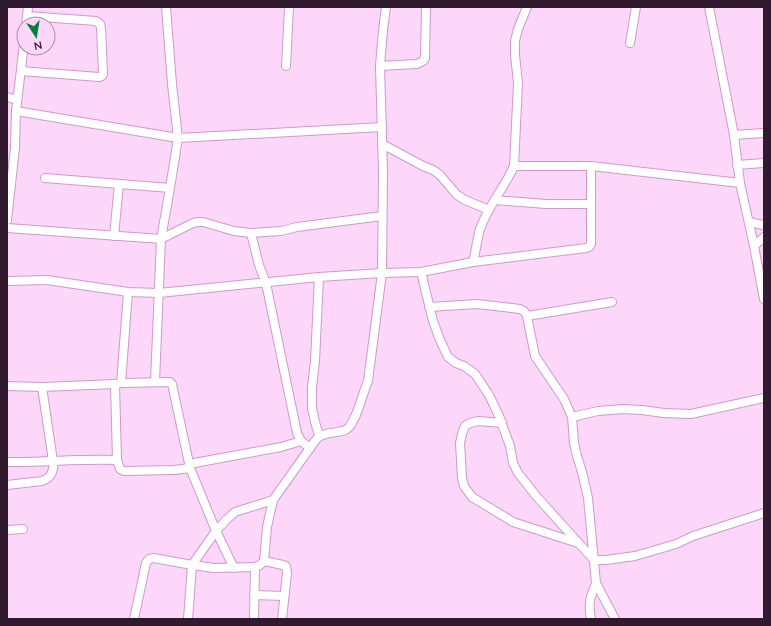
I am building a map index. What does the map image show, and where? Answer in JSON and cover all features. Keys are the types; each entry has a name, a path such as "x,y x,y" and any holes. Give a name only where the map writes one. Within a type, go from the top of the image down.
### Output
{"street":[{"path":"155,382 161,239 178,138 166,7"},
{"path":"286,66 289,7"},
{"path":"134,619 146,562 149,559 154,558 214,568 255,567 260,565 264,561 267,527 273,500 319,436 346,429 355,418 368,381 382,273 382,127 380,66 386,7"},
{"path":"380,66 417,64 423,61 425,58 426,7"},
{"path":"473,262 480,229 489,210 509,178 514,166 518,83 515,41 527,7"},
{"path":"630,43 636,7"},
{"path":"709,7 734,135 740,183 764,299"},
{"path":"21,71 102,76 100,24 96,21 56,18"},
{"path":"7,220 11,148 23,56"},
{"path":"7,97 17,100"},
{"path":"16,111 178,138 382,127"},
{"path":"734,135 764,133"},
{"path":"382,144 433,170 440,175 457,195 489,210"},
{"path":"737,165 764,164"},
{"path":"514,166 591,166 740,183"},
{"path":"7,281 47,280 128,292 159,293 319,277 421,272 473,262 589,247 591,244 591,166"},
{"path":"45,178 170,188"},
{"path":"114,236 119,184"},
{"path":"495,200 546,204 591,204"},
{"path":"7,228 161,239 198,222 203,222 234,231 251,233 281,231 297,227 382,216"},
{"path":"749,222 764,225"},
{"path":"251,233 259,265 266,283 298,438 310,448"},
{"path":"754,246 764,237"},
{"path":"421,272 429,307 440,340 448,356 456,363 464,366 475,374 489,396 502,423 510,446 513,463 518,473 537,497 594,560 606,560 642,554 676,544 693,536 764,513"},
{"path":"319,277 315,361 312,387 312,408 319,436"},
{"path":"128,292 118,384 117,460 120,469 124,471 174,470 281,447 301,441"},
{"path":"527,316 612,302"},
{"path":"429,307 477,304 520,309 524,311 527,316 535,356 564,399 572,417 574,443 588,498 596,583 615,619"},
{"path":"7,386 42,387 170,382 172,384 190,466 216,531 234,568"},
{"path":"7,485 42,481 51,476 54,468 42,387"},
{"path":"572,417 598,411 623,409 691,414 764,398"},
{"path":"502,423 478,421 465,426 460,442 462,478 464,486 472,497 513,522 578,543"},
{"path":"7,462 117,460"},
{"path":"188,619 192,565 216,531 235,512 273,500"},
{"path":"7,530 23,529"},
{"path":"264,561 286,566 282,619"},
{"path":"254,619 255,567"},
{"path":"591,619 590,598 596,583"},
{"path":"254,595 284,596"}]}
